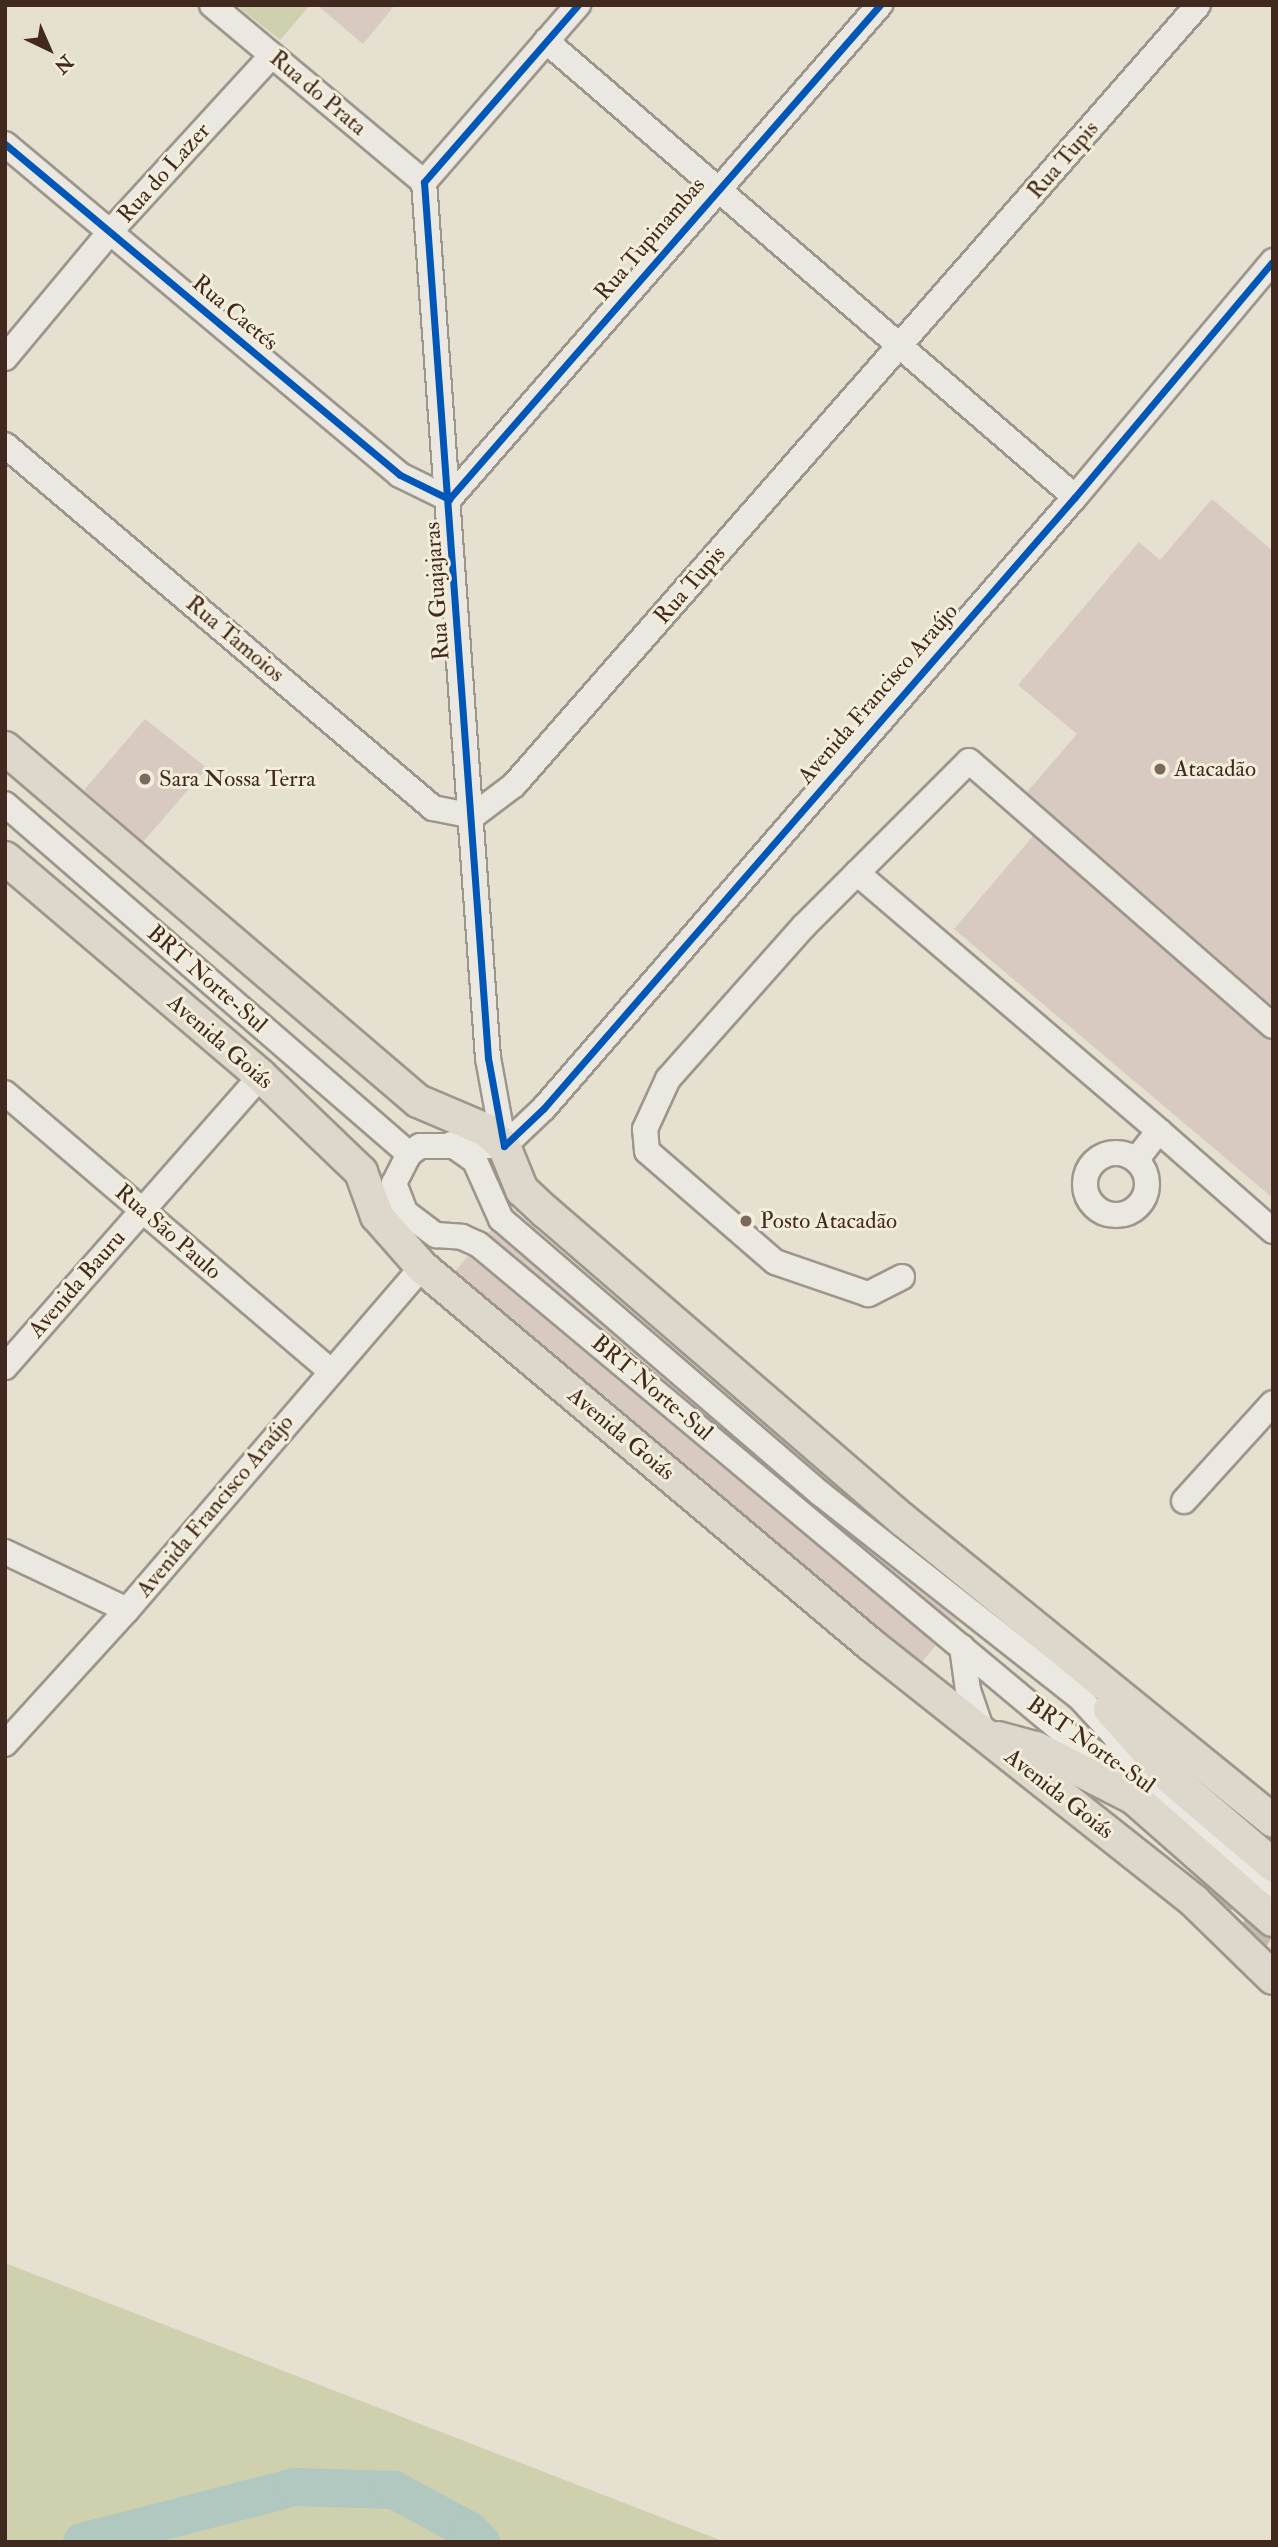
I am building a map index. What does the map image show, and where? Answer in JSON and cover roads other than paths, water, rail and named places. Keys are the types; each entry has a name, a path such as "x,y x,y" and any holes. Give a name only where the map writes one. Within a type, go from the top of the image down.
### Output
{"main road":[{"path":"5,748 418,1101 486,1130 504,1146 522,1190 538,1205 903,1520 1273,1821"},
{"name":"Avenida Goiás","path":"5,858 261,1076 364,1176 377,1216 412,1257 983,1734 1194,1901 1273,1978"},
{"path":"1054,1643 1160,1794 1273,1920"},
{"path":"983,1734 1036,1748 1134,1798 1160,1794 1273,1865"}],"street":[{"name":"Rua do Prata","path":"212,5 424,182"},
{"path":"424,182 578,5"},
{"name":"Rua Tupinambas","path":"449,499 880,5"},
{"name":"Rua Tupis","path":"473,816 514,785 1198,5"},
{"path":"546,41 1075,497"},
{"name":"Rua do Lazer","path":"5,358 109,233 272,55"},
{"name":"Rua Caetés","path":"5,144 400,475 449,499"},
{"name":"Rua Guajajaras","path":"424,182 473,816 488,1058 504,1146"},
{"name":"Avenida Francisco Araújo","path":"504,1146 544,1108 1075,497 1273,261"},
{"name":"Rua Tamoios","path":"5,445 433,808 473,816"},
{"path":"902,1277 868,1294 775,1262 672,1176 648,1152 645,1129 668,1079 858,873 969,761 1273,1026"},
{"name":"BRT Norte-Sul","path":"5,804 409,1154"},
{"path":"858,873 1273,1231"},
{"name":"Avenida Bauru","path":"5,1367 142,1208 261,1076"},
{"name":"Rua São Paulo","path":"5,1093 330,1371"},
{"path":"1136,1160 1159,1130"},
{"name":"BRT Norte-Sul","path":"451,1144 475,1161 501,1219 821,1494 1080,1698 1114,1735 1133,1765 1160,1794"},
{"path":"412,1257 395,1192 397,1172 409,1154 420,1146 504,1146"},
{"name":"BRT Norte-Sul","path":"395,1192 405,1212 427,1230 478,1244 1064,1733 1160,1794"},
{"name":"Avenida Francisco Araújo","path":"5,1744 127,1610 330,1371 412,1257"},
{"path":"1184,1501 1273,1403"},
{"path":"5,1552 127,1610"},
{"path":"961,1647 968,1690 983,1734"},
{"path":"1160,1794 1273,1893"}],"waterway":[{"path":"82,2542 295,2487 394,2490 470,2531 481,2542"}],"tunnel":[{"path":"1199,1903 1273,1942"}],"place":[{"name":"Atacadão","path":"1160,769"},
{"name":"Sara Nossa Terra","path":"145,779"},
{"name":"Posto Atacadão","path":"746,1221"}]}
